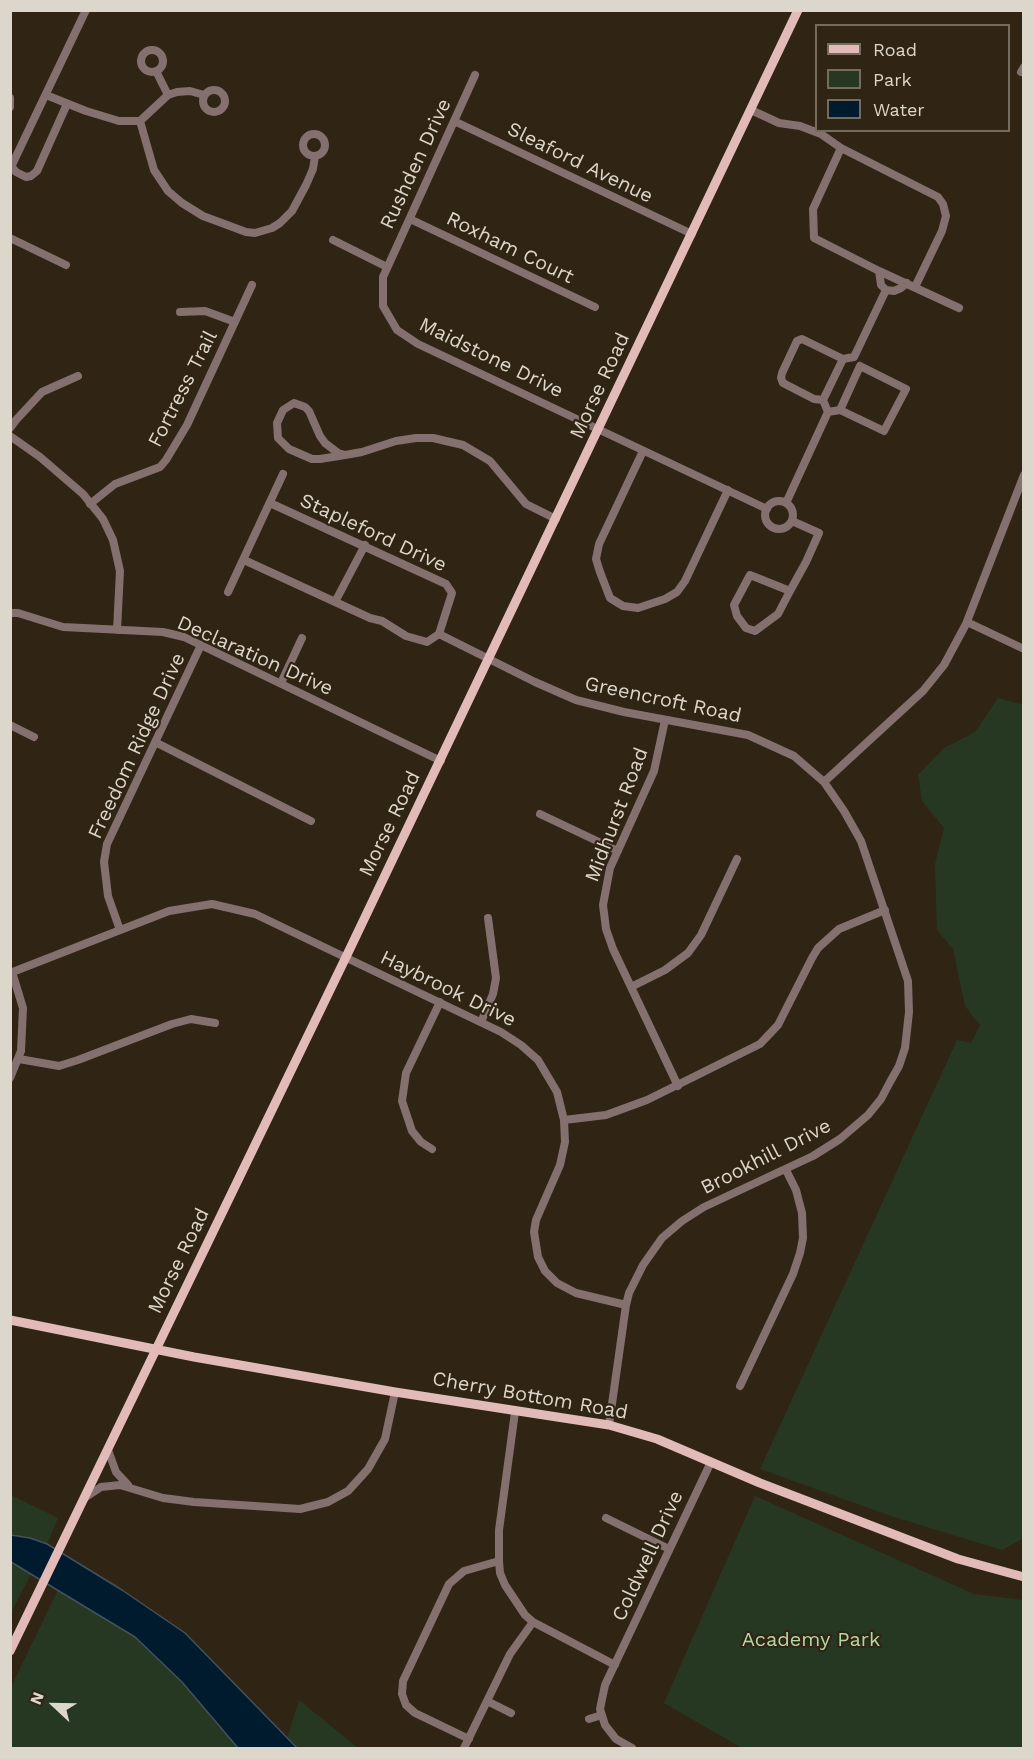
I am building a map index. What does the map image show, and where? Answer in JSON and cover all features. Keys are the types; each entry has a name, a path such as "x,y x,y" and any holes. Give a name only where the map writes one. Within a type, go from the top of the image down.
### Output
{"main road":[{"name":"Morse Road","path":"10,1651 490,659 798,10"},
{"name":"Cherry Bottom Road","path":"10,1320 395,1392 609,1425 657,1439 958,1559 1023,1577"}],"street":[{"path":"67,104 37,171 26,177 11,168 86,10"},
{"path":"156,71 168,95"},
{"name":"Rushden Drive","path":"387,267 476,75"},
{"path":"46,95 119,121 140,121 168,95 190,91 204,95"},
{"path":"10,107 11,99"},
{"path":"751,110 778,123 800,126 820,134 841,148 932,192 944,204 946,216 942,231 911,285 894,291 886,290 881,285 879,271"},
{"path":"140,121 154,170 168,191 203,216 246,232 255,233 272,228 292,212 306,185 315,156"},
{"name":"Sleaford Avenue","path":"454,121 692,234"},
{"path":"841,148 813,209 814,238 959,308"},
{"name":"Roxham Court","path":"410,219 595,307"},
{"path":"10,238 66,265"},
{"path":"333,240 387,267"},
{"name":"Maidstone Drive","path":"387,267 383,277 383,306 397,330 418,344 767,509"},
{"name":"Fortress Trail","path":"90,504 115,484 160,466 166,460 187,425 252,285"},
{"path":"854,357 886,290"},
{"path":"180,312 205,311 235,322"},
{"path":"823,400 814,399 783,383 782,373 797,341 802,339 843,359 854,357"},
{"path":"828,412 840,410 884,431 906,388 860,366 854,357"},
{"path":"786,503 828,412 823,400 843,359"},
{"path":"840,410 860,366"},
{"path":"10,428 42,392 78,376"},
{"path":"345,455 338,453 325,443 309,411 304,407 294,403 282,410 277,423 278,438 290,449 312,459 362,453 396,441 433,438 464,446 490,461 526,504 556,519"},
{"path":"10,436 40,457 83,494 102,519 113,540 120,571 117,630"},
{"path":"644,451 599,544 596,558 610,598 622,606 638,608 665,599 677,592 685,581 728,490"},
{"path":"228,592 283,474"},
{"path":"824,782 933,680 944,665 967,622 1023,475"},
{"path":"773,502 786,503 792,509 792,521 782,529 773,528 765,518 767,509 773,502"},
{"name":"Stapleford Drive","path":"270,503 365,545 451,588 451,598 439,634"},
{"path":"790,591 750,575 734,605 734,611 747,628 754,631 778,614 790,591 819,533 792,521"},
{"path":"335,602 365,545"},
{"path":"243,560 370,618 382,621 406,636 427,642 439,634"},
{"name":"Declaration Drive","path":"10,613 18,613 63,627 163,632 184,638 441,761"},
{"path":"967,622 1023,649"},
{"name":"Greencroft Road","path":"439,634 576,700 624,712 748,735 794,756 824,782"},
{"path":"281,683 302,638"},
{"name":"Freedom Ridge Drive","path":"120,930 108,896 104,862 107,844 201,645"},
{"name":"Midhurst Road","path":"665,720 654,771 610,868 603,905 606,929 613,949 678,1086"},
{"path":"10,725 34,737"},
{"path":"155,742 311,820"},
{"name":"Brookhill Drive","path":"609,1425 629,1293 643,1265 662,1238 704,1207 786,1170 840,1139 881,1099 899,1066 908,1030 910,996 908,981 861,841 824,782"},
{"path":"540,814 618,851"},
{"path":"631,987 665,970 688,953 701,935 736,859"},
{"name":"Haybrook Drive","path":"11,973 169,911 213,904 255,914 481,1022 521,1045 538,1060 557,1092 564,1120 565,1142 561,1165 536,1220 535,1245 544,1271 557,1284 576,1293 626,1305"},
{"path":"564,1120 606,1115 647,1100 760,1044 778,1025 818,948 839,929 885,910"},
{"path":"481,1022 496,978 488,918"},
{"path":"10,1078 21,1051 23,1008 11,973"},
{"path":"432,1149 420,1142 412,1131 402,1101 406,1073 440,1002"},
{"path":"19,1059 59,1066 172,1024 191,1019 214,1023"},
{"path":"740,1386 793,1274 800,1253 803,1238 802,1213 796,1190 786,1170"},
{"path":"85,1498 101,1487 109,1485 129,1486 163,1498 194,1502 300,1509 328,1502 348,1491 369,1469 385,1439 395,1392"},
{"path":"515,1412 499,1530 500,1573 511,1596 533,1622 615,1665"},
{"path":"108,1450 116,1472 129,1486"},
{"name":"Coldwell Drive","path":"602,1715 600,1709 605,1685 711,1462"},
{"path":"606,1518 669,1549"},
{"path":"469,1739 415,1713 406,1705 402,1694 403,1682 449,1584 464,1571 499,1561"},
{"path":"464,1749 510,1654 533,1622"},
{"path":"487,1701 511,1713"},
{"path":"589,1719 602,1715 604,1725 616,1739 632,1749"}],"green space":[{"path":"998,698 1024,705 1024,934 1020,941 1023,937 1024,1538 1002,1550 891,1516 760,1469 957,1040 971,1043 980,1025 965,1006 953,949 937,930 935,864 944,828 922,801 918,775 944,748 975,732"},
{"path":"11,1495 58,1518 47,1544 11,1535"},
{"name":"Academy Park","path":"755,1496 974,1594 1023,1600 1023,1748 742,1748 664,1703"},
{"path":"11,1562 31,1574 11,1613"},
{"path":"58,1590 135,1637 182,1682 238,1748 11,1748 10,1689"},
{"path":"299,1700 358,1748 284,1748"}],"water":[{"path":"11,1535 47,1544 122,1590 185,1633 297,1748 238,1748 182,1682 135,1637 11,1562"}]}
